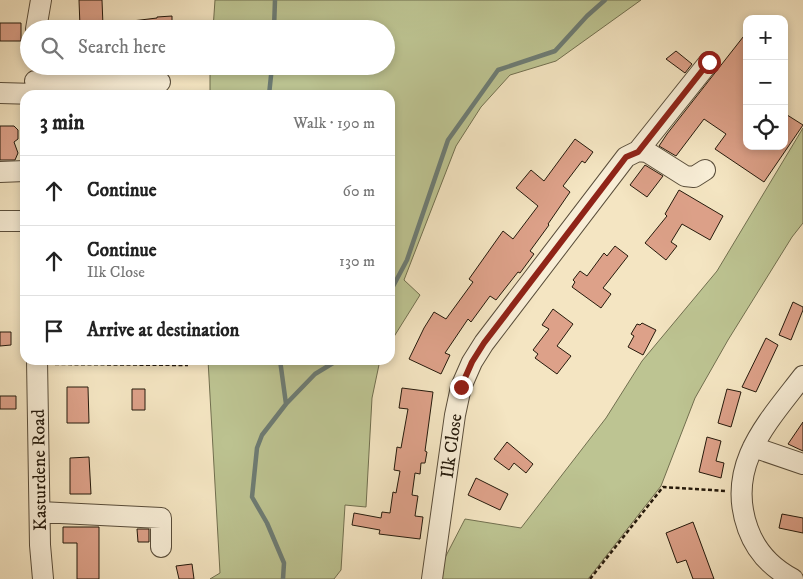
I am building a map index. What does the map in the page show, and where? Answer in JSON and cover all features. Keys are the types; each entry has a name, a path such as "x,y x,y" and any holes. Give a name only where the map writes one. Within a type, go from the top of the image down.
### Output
{"street":[{"path":"38,20 41,0"},
{"name":"Ilk Close","path":"432,579 461,387 472,362 484,343 632,154 709,62"},
{"path":"0,93 35,84 160,82"},
{"path":"632,154 647,152 685,176 694,177 705,170"},
{"path":"0,172 20,171"},
{"path":"0,221 20,221"},
{"name":"Kasturdene Road","path":"37,365 40,545 43,579"},
{"path":"793,579 781,573 764,557 750,535 742,513 740,492 744,472 753,447 803,376"},
{"path":"753,447 803,464"},
{"path":"40,512 161,518 161,547"}],"path":[{"path":"150,365 188,366"},
{"path":"590,579 663,486 740,492"}],"green space":[{"path":"215,0 641,0 556,61 510,75 481,107 456,146 404,280 420,295 395,335 395,90 210,90 210,75 395,75 395,20 214,20"},
{"path":"803,128 803,223 792,237 728,340 695,398 661,486 588,579 434,579 465,519 521,528 606,418 642,361 717,271"},
{"path":"208,365 379,365 372,398 366,507 345,505 341,570 334,579 210,579 220,573"}],"building":[{"path":"79,0 102,0 103,20 80,20"},
{"path":"172,16 172,20 140,20 157,18"},
{"path":"0,23 20,23 20,41 0,41"},
{"path":"743,37 743,150 786,150 764,182 715,149 726,134 704,119 676,156 659,146"},
{"path":"676,51 692,64 685,73 666,59"},
{"path":"788,116 803,125 788,147"},
{"path":"0,126 14,126 18,130 18,139 14,142 18,153 15,160 0,160"},
{"path":"575,139 593,152 585,163 582,161 563,186 570,192 530,251 534,254 520,273 518,272 496,300 490,296 471,322 468,319 445,353 450,355 441,374 409,359 434,312 446,319 473,282 469,279 503,231 513,239 538,206 516,188 531,170 544,181"},
{"path":"645,165 663,176 647,197 630,185"},
{"path":"679,190 723,216 710,240 682,224 671,242 677,246 666,260 645,243 667,216 665,214"},
{"path":"615,246 628,256 603,288 611,294 601,308 572,287 575,282 573,280 580,271 587,276 604,253 607,256"},
{"path":"793,302 803,307 803,310 791,340 779,335"},
{"path":"553,309 573,324 557,346 571,356 557,374 535,358 538,354 533,350 549,329 542,325"},
{"path":"642,323 656,330 643,355 628,347 634,336 631,334 637,324 640,325"},
{"path":"0,332 11,332 11,345 0,346"},
{"path":"766,338 778,345 756,392 742,387"},
{"path":"67,387 88,387 89,423 67,423"},
{"path":"402,388 433,392 425,463 421,463 420,474 415,473 412,495 418,496 415,516 423,517 420,539 379,534 380,530 352,525 354,513 381,518 382,512 390,513 393,492 396,493 400,471 394,470 397,447 401,448 408,409 399,408"},
{"path":"132,389 145,389 145,410 132,410"},
{"path":"727,389 741,392 731,427 718,423"},
{"path":"0,396 16,396 16,409 0,409"},
{"path":"803,422 803,451 788,444"},
{"path":"707,437 721,441 716,461 724,463 721,478 699,472"},
{"path":"507,442 533,464 526,473 514,463 509,470 494,459"},
{"path":"89,457 91,494 70,494 70,458"},
{"path":"476,478 508,494 500,510 468,495"},
{"path":"782,514 803,518 803,533 779,528"},
{"path":"693,522 714,579 693,579 686,560 677,563 666,533"},
{"path":"63,527 99,527 99,579 77,579 77,543 63,543"},
{"path":"137,529 149,529 149,542 138,542"},
{"path":"192,564 194,579 179,579 176,566"}],"waterway":[{"path":"274,20 275,0"},
{"path":"395,283 407,260 448,140 498,70 555,51 587,16 605,0"},
{"path":"270,90 271,75"},
{"path":"281,365 286,404"},
{"path":"283,579 284,563 267,523 252,497 257,448 262,435 286,404 315,374 330,365"}],"route":[{"path":"461,387 472,362 484,343 626,157 638,152 709,62"}]}
